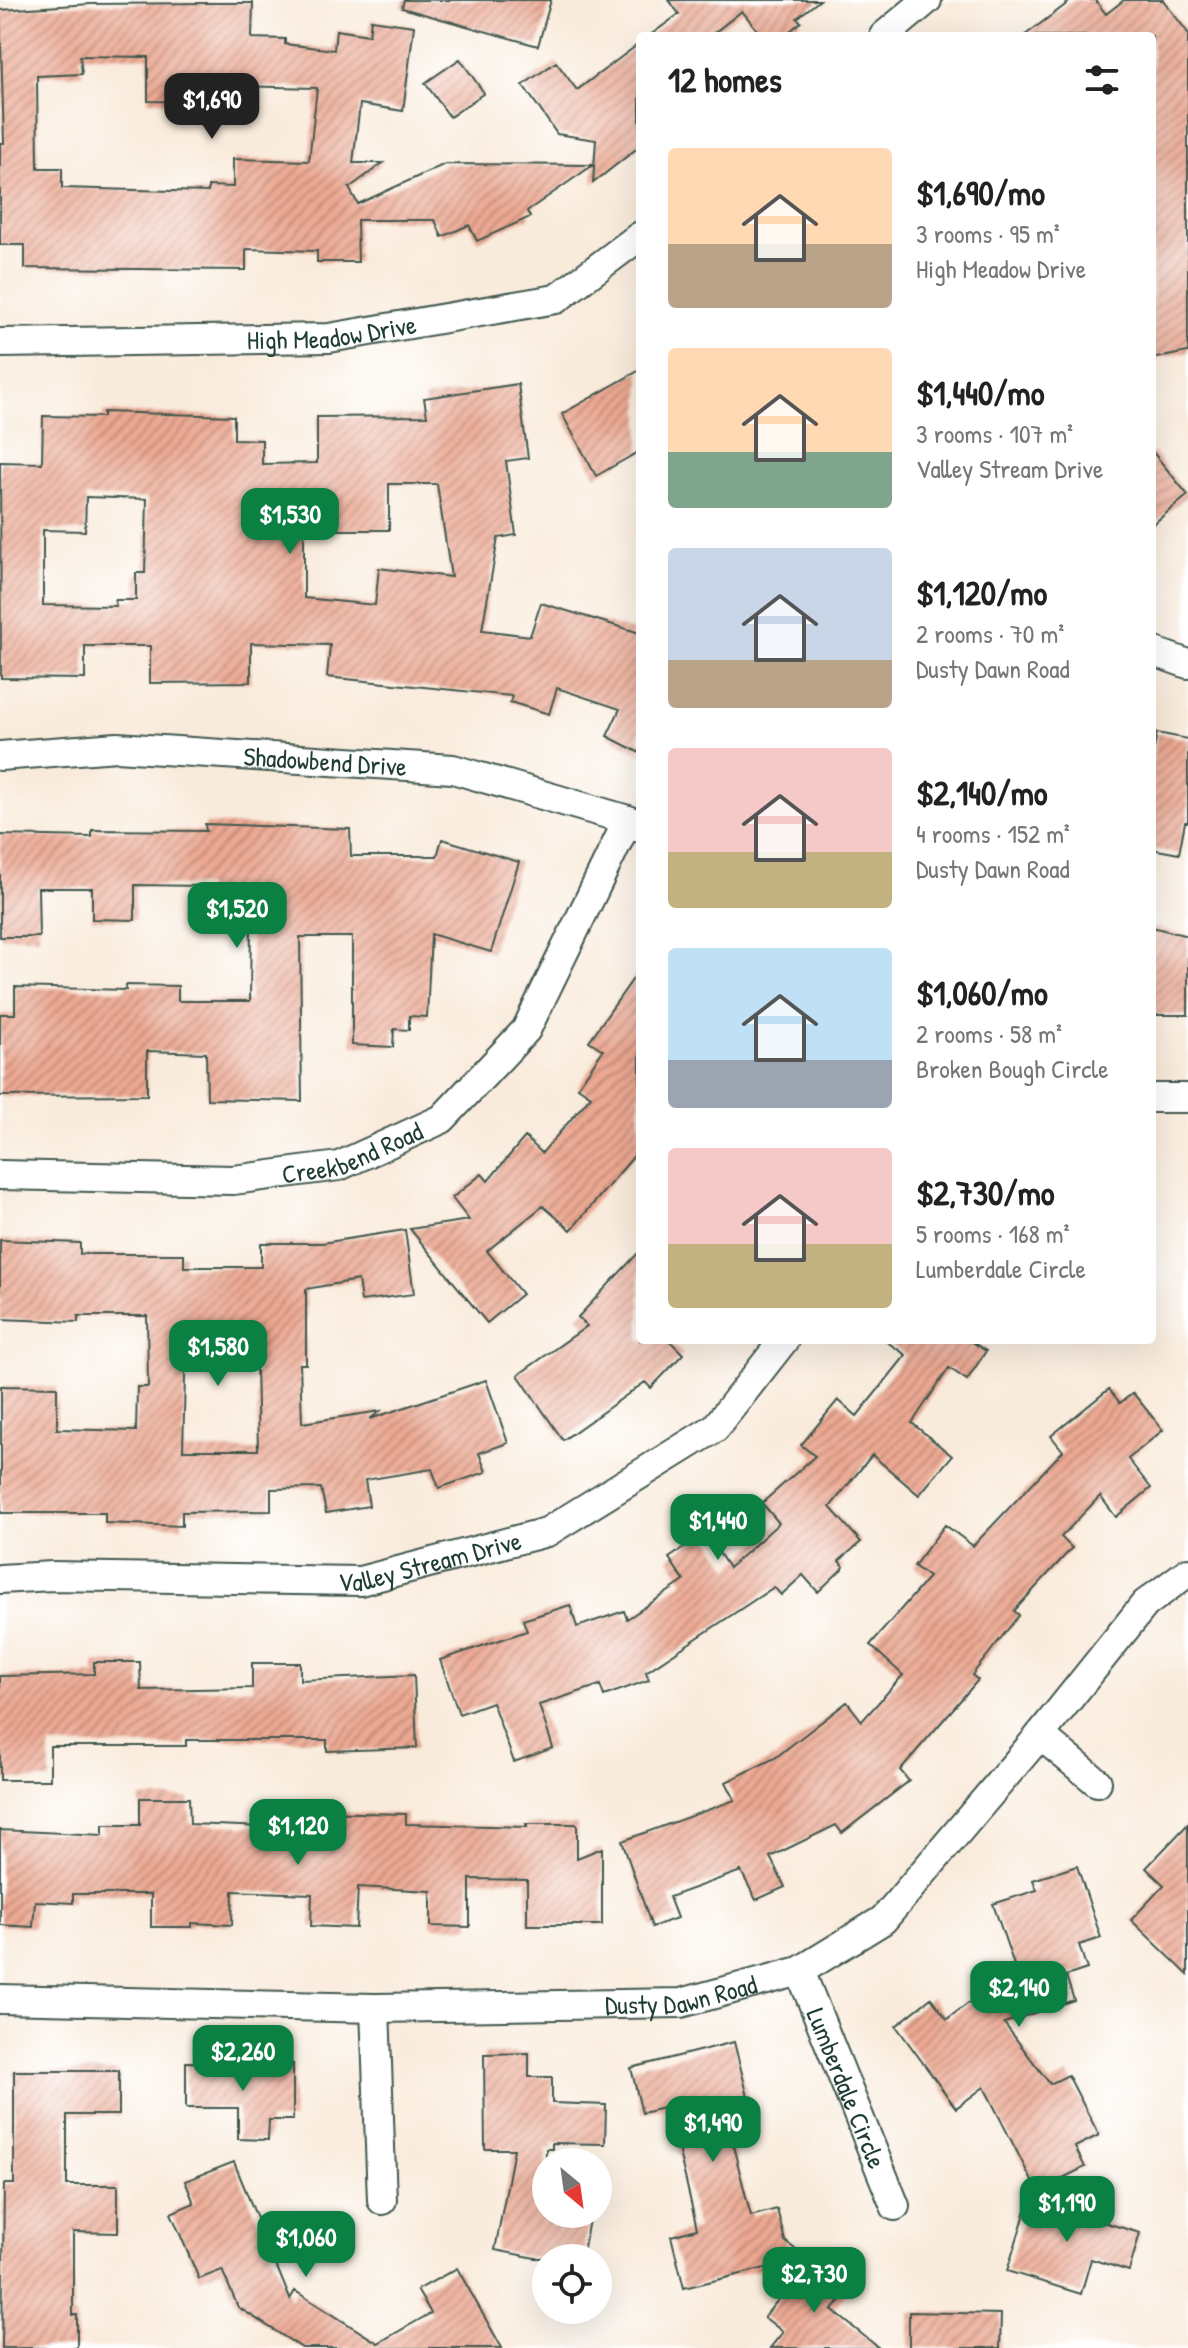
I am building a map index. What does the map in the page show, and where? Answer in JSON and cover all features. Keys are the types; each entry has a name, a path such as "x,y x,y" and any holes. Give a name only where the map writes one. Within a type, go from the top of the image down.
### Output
{"street":[{"path":"889,32 927,0"},
{"name":"High Meadow Drive","path":"0,343 329,338 556,299 636,239"},
{"path":"1156,652 1188,664"},
{"name":"Shadowbend Drive","path":"0,756 117,747 453,769 634,824"},
{"name":"Creekbend Road","path":"0,1175 233,1180 339,1166 442,1119 526,1030 634,824"},
{"path":"1156,1098 1188,1098"},
{"name":"Valley Stream Drive","path":"0,1579 52,1576 360,1581 547,1532 715,1428 781,1344"},
{"name":"Dusty Dawn Road","path":"0,1999 375,2008 681,2003 800,1971 883,1920 1040,1735 1145,1604 1188,1572"},
{"path":"1040,1735 1097,1782"},
{"name":"Lumberdale Circle","path":"800,1971 895,2206"},
{"path":"375,2008 382,2200"}],"building":[{"path":"404,0 551,0 538,46 402,8"},
{"path":"669,0 820,0 797,18 801,22 789,32 759,32 742,11 715,32 654,32 679,14"},
{"path":"1072,0 1095,0 1106,14 1124,0 1163,0 1188,33 1188,352 1156,358 1156,32 1029,32"},
{"path":"253,3 252,38 285,39 285,44 334,50 336,30 369,35 371,20 414,26 403,111 360,104 353,163 383,163 349,188 358,204 445,164 593,165 527,211 530,217 477,241 469,225 442,237 435,220 357,220 358,262 317,262 317,251 246,249 246,270 25,268 25,245 0,245 0,143 4,143 0,10 91,4","holes":["80,56 148,57 148,101 198,102 198,85 317,88 309,161 233,159 233,187 208,186 208,192 62,188 62,168 38,168 37,76 82,74"]},
{"path":"636,46 636,149 593,183 596,140 557,134 523,85 556,62 577,90"},
{"path":"460,59 484,93 450,117 425,83"},
{"path":"636,372 636,453 596,476 562,414"},
{"path":"518,384 528,458 506,461 516,535 498,538 482,630 530,636 541,603 636,632 636,751 607,736 620,709 557,688 549,714 510,702 512,696 327,677 330,645 251,643 251,682 150,683 150,646 85,646 85,679 1,678 0,462 42,463 43,416 103,417 103,412 234,416 234,439 262,440 262,464 317,463 317,417 427,416 424,398","holes":["389,484 437,484 451,577 379,568 375,605 304,598 304,530 389,530","86,497 147,499 145,573 136,573 136,600 115,600 116,606 43,605 43,530 85,531"]},
{"path":"1156,456 1188,495 1156,522"},
{"path":"1157,733 1188,739 1188,822 1185,822 1179,854 1156,850"},
{"path":"205,824 350,829 351,856 437,856 442,839 519,862 491,952 431,934 427,1017 409,1016 409,1030 394,1029 393,1047 352,1045 352,937 300,937 302,1101 207,1099 206,1053 147,1051 147,1095 0,1096 0,1014 15,1014 15,987 126,990 126,985 178,986 178,1001 250,1001 251,920 229,920 229,903 206,903 206,886 135,885 135,920 92,919 92,888 38,888 39,937 0,937 0,835 92,837 92,830 206,831"},
{"path":"1156,928 1188,936 1188,1015 1156,1015"},
{"path":"636,975 636,1154 571,1230 543,1206 487,1251 522,1294 487,1323 410,1229 469,1220 452,1198 482,1174 488,1181 525,1137 542,1153 591,1096 578,1087 603,1050 589,1041"},
{"path":"405,1230 414,1294 361,1301 358,1280 306,1289 306,1364 300,1364 302,1423 380,1411 370,1419 486,1380 508,1443 479,1453 486,1472 439,1488 432,1469 365,1480 369,1506 326,1513 321,1488 271,1489 271,1511 182,1512 182,1526 105,1523 105,1513 1,1513 1,1386 57,1387 57,1429 136,1431 137,1387 148,1387 147,1316 78,1316 78,1322 0,1319 0,1240 80,1243 80,1254 184,1254 184,1267 261,1267 261,1243 322,1243","holes":["186,1340 239,1340 239,1364 256,1364 258,1450 183,1450"]},
{"path":"636,1255 636,1344 673,1344 683,1354 651,1388 645,1382 563,1440 518,1375 587,1326 578,1317"},
{"path":"890,1344 975,1344 986,1351 967,1380 949,1368 912,1423 952,1456 919,1495 872,1455 830,1507 861,1542 839,1561 844,1567 818,1592 803,1575 781,1595 774,1587 646,1672 649,1680 604,1696 600,1685 539,1705 553,1748 514,1762 492,1702 459,1714 440,1660 527,1631 523,1620 570,1605 577,1627 624,1611 627,1619 684,1581 669,1558 706,1533 729,1568 779,1523 762,1503 815,1456 801,1445 838,1400 857,1416 906,1355"},
{"path":"1109,1389 1120,1403 1133,1393 1163,1430 1128,1459 1151,1488 1116,1517 1100,1496 1061,1537 1072,1548 1014,1611 1019,1615 972,1675 978,1680 900,1770 909,1781 842,1833 836,1825 770,1857 785,1887 756,1900 741,1871 669,1897 677,1918 652,1927 622,1841 735,1800 726,1782 775,1758 847,1702 862,1721 903,1675 870,1645 929,1577 914,1566 945,1525 973,1546 1063,1451 1051,1436"},
{"path":"94,1662 140,1662 141,1690 252,1688 252,1663 300,1663 300,1680 414,1675 417,1748 327,1751 327,1740 186,1740 186,1746 50,1746 50,1780 0,1780 0,1676 94,1674"},
{"path":"140,1798 189,1798 190,1824 315,1829 315,1812 406,1814 406,1824 527,1827 526,1824 577,1824 577,1858 602,1848 602,1925 527,1925 527,1880 470,1879 470,1927 431,1926 431,1891 358,1887 356,1928 311,1926 312,1894 233,1891 232,1925 192,1923 192,1927 151,1927 151,1894 73,1894 73,1903 35,1901 33,1927 0,1925 0,1830 103,1835 103,1825 140,1825"},
{"path":"1188,1824 1188,1975 1131,1920 1164,1885 1146,1868"},
{"path":"1077,1866 1101,1938 1079,1945 1087,1969 1066,1976 1074,2000 1004,2023 1050,2084 1068,2075 1099,2135 1075,2147 1085,2167 1037,2191 984,2087 956,2108 896,2026 931,1998 947,2019 1015,1968 993,1904 1037,1890 1033,1880"},
{"path":"734,2042 757,2132 731,2138 751,2216 777,2209 785,2241 806,2258 684,2288 671,2236 697,2229 685,2177 668,2107 642,2113 631,2068"},
{"path":"529,2053 529,2077 552,2077 552,2103 606,2105 605,2144 552,2143 552,2148 532,2148 532,2228 587,2228 585,2244 532,2244 532,2257 495,2250 514,2149 485,2149 484,2054"},
{"path":"186,2062 293,2064 293,2120 269,2120 268,2140 238,2139 238,2108 186,2108"},
{"path":"14,2071 119,2071 119,2115 67,2115 67,2185 118,2185 118,2233 73,2232 73,2315 77,2315 77,2348 2,2348 4,2184 14,2184"},
{"path":"234,2162 290,2299 295,2291 378,2343 431,2313 417,2290 457,2268 502,2348 302,2348 238,2307 222,2270 199,2279 171,2213 194,2203 185,2181"},
{"path":"1032,2191 1089,2209 1086,2217 1140,2233 1129,2271 1091,2259 1081,2294 1007,2271"},
{"path":"810,2261 848,2292 832,2310 879,2348 770,2348 783,2332 764,2317"},
{"path":"909,2312 1001,2314 1000,2348 909,2348"}]}
